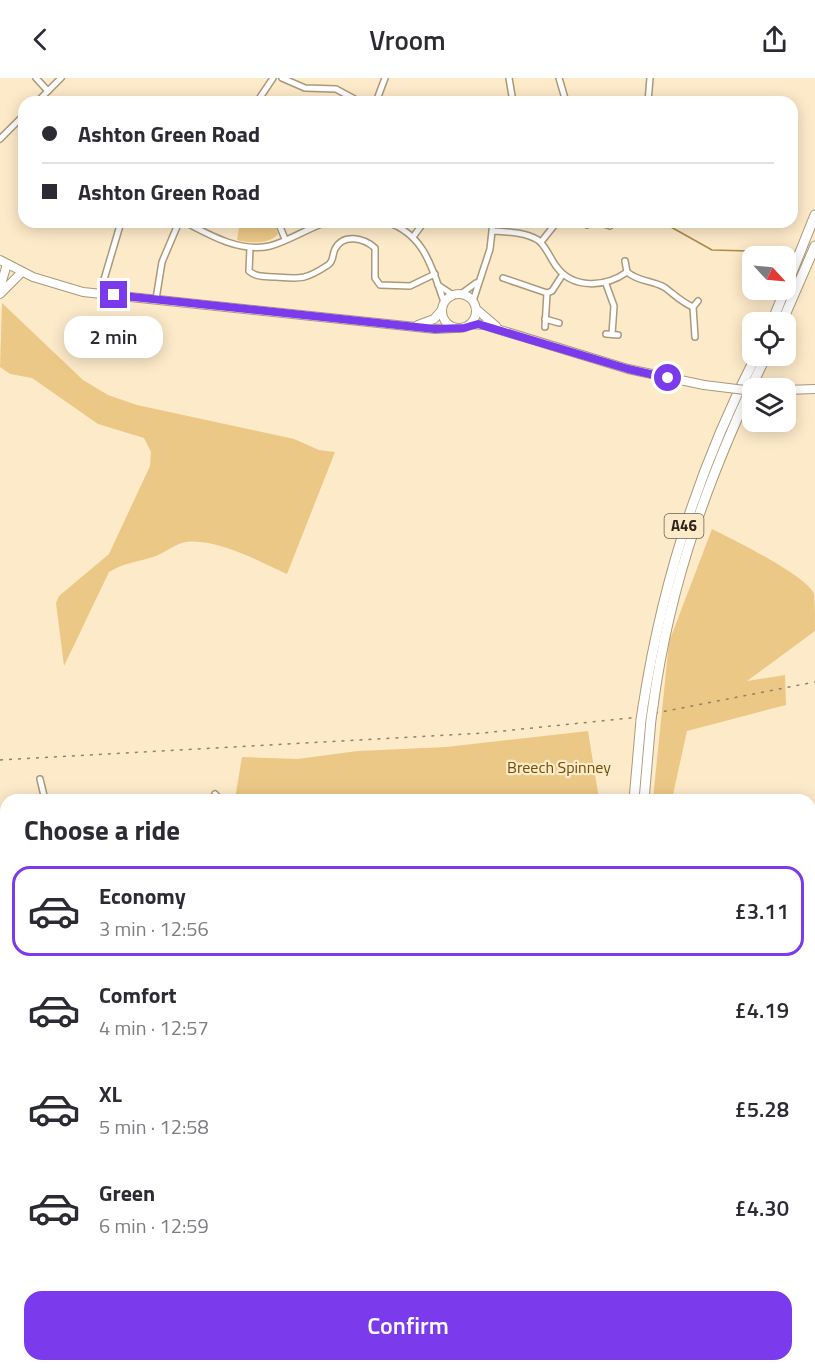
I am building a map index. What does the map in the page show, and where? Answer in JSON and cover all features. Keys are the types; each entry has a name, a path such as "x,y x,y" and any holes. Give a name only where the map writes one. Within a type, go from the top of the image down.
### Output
{"highway":[{"path":"776,312 815,215"},
{"path":"786,312 815,246"},
{"name":"A46","path":"635,794 664,595 681,536 710,454 751,366"},
{"name":"A46","path":"648,706 688,541 720,454 761,366"},
{"name":"A46","path":"644,794 646,720"}],"street":[{"path":"36,78 48,91"},
{"path":"43,96 61,78"},
{"path":"261,96 273,78"},
{"path":"282,78 305,87 336,89 349,96"},
{"path":"378,96 386,78"},
{"path":"509,78 512,96"},
{"path":"559,78 564,96"},
{"path":"648,96 650,78"},
{"path":"0,139 18,121"},
{"path":"99,293 119,228"},
{"path":"156,299 162,262 176,228"},
{"path":"197,228 218,238 250,248 270,246 312,228"},
{"path":"280,228 285,239"},
{"path":"397,228 413,237 425,251 444,302 441,311 434,319 414,326"},
{"path":"413,237 420,228"},
{"path":"541,242 552,228"},
{"path":"471,324 475,319 480,279 493,231 519,233 541,242 563,274 584,283 606,284 627,272"},
{"path":"250,248 249,272 257,276 298,280 335,262 336,247 341,242 364,240 375,248 377,255 376,286 410,286 435,274"},
{"path":"625,261 627,272 639,281 663,287 693,307"},
{"path":"0,288 3,262 22,272 63,287 99,293 414,326 455,328 471,324 502,330 628,369 704,385 742,390"},
{"path":"0,294 22,272"},
{"path":"503,278 547,293 552,291 563,274"},
{"path":"444,302 480,279"},
{"path":"606,284 614,306 612,334"},
{"path":"438,285 475,305 502,330"},
{"path":"545,327 547,293"},
{"path":"695,337 693,307 698,301"},
{"path":"441,311 447,324 455,328"},
{"path":"545,319 559,323"},
{"path":"796,390 815,389"},
{"path":"40,779 44,794"},
{"path":"33,788 42,787"}],"green space":[{"path":"239,228 276,228 278,234 264,242 237,240"},
{"path":"2,303 83,380 108,395 137,405 294,439 319,450 335,452 287,574 221,546 193,542 182,543 157,556 120,567 109,572 64,666 56,603 59,596 109,554 150,466 151,452 144,438 98,424 32,378 10,374 0,367"},
{"path":"712,529 784,568 809,586 814,594 815,631 747,681 785,675 786,705 687,731 673,794 654,794 669,642"},
{"name":"Breech Spinney","path":"588,731 598,794 236,794 242,757 297,759 358,751 446,747"}],"waterway":[{"path":"673,228 712,250 742,251"}],"railway":[{"path":"0,760 483,733 630,718 815,682"}],"route":[{"path":"114,295 435,329 458,329 478,324 649,375 668,378"}]}
